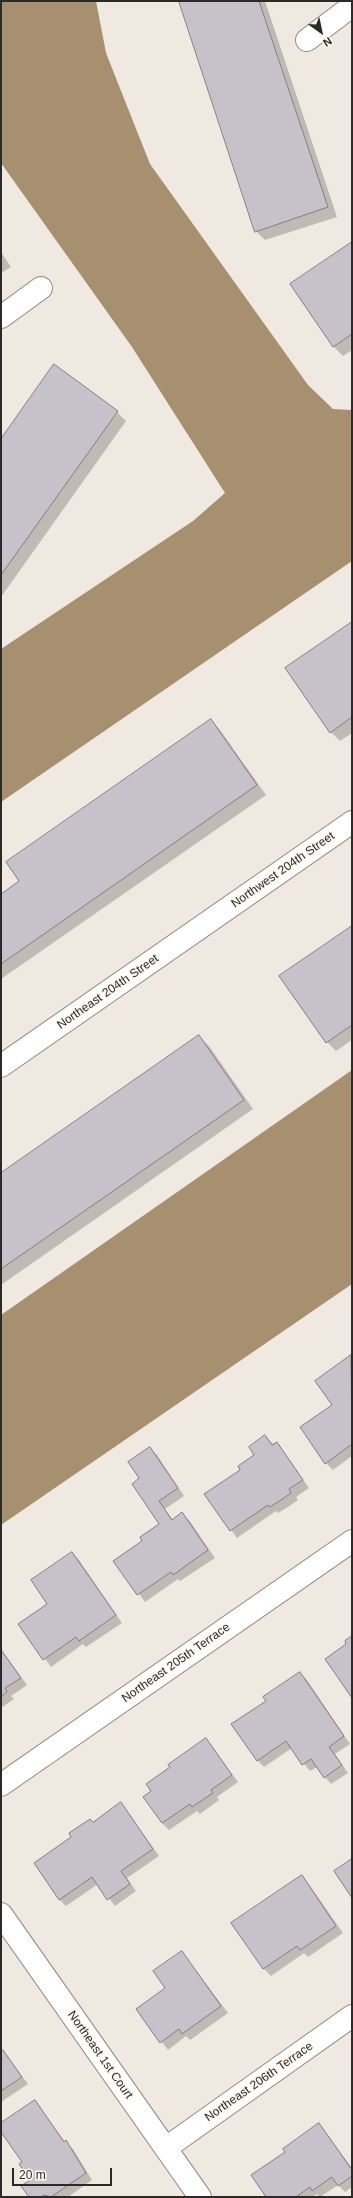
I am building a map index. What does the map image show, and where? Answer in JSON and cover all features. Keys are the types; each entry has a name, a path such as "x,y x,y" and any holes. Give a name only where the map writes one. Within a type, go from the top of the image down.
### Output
{"street":[{"path":"307,40 352,6"},
{"path":"1,317 41,288"},
{"name":"Northwest 204th Street","path":"214,917 352,822"},
{"name":"Northeast 204th Street","path":"1,1066 214,917"},
{"name":"Northeast 205th Terrace","path":"1,1786 352,1541"},
{"name":"Northeast 1st Court","path":"1,1914 200,2197"},
{"name":"Northeast 206th Terrace","path":"166,2148 352,2016"}],"shaded area":[{"path":"1,1 96,1 106,53 150,164 308,385 333,409 352,410 352,561 1,802 1,649 193,521 225,493 132,347 1,163"},
{"path":"352,1070 352,1284 1,1525 1,1315"}],"building":[{"path":"179,1 259,1 328,207 255,232"},
{"path":"352,242 352,334 333,347 290,284"},
{"path":"54,364 118,411 1,575 1,439"},
{"path":"352,622 352,717 330,733 285,668"},
{"path":"211,719 257,785 1,964 1,894 19,881 6,862"},
{"path":"352,926 352,1025 326,1043 279,976"},
{"path":"199,1035 244,1100 1,1269 1,1173"},
{"path":"351,1355 352,1444 325,1464 300,1427 332,1405 315,1381"},
{"path":"265,1435 272,1445 277,1442 303,1480 289,1489 291,1493 281,1500 270,1507 268,1505 230,1531 204,1494 240,1470 238,1466 254,1455 249,1447"},
{"path":"150,1447 178,1488 159,1501 172,1520 182,1512 208,1550 173,1575 171,1572 137,1595 113,1561 142,1541 140,1537 159,1524 132,1484 139,1478 128,1462"},
{"path":"72,1552 116,1615 79,1641 76,1637 43,1660 18,1624 47,1604 31,1580"},
{"path":"352,1636 352,1698 325,1659 346,1644 345,1641"},
{"path":"1,1650 21,1678 5,1688 7,1692 1,1697"},
{"path":"300,1672 344,1736 329,1747 342,1765 324,1778 311,1759 302,1765 286,1741 257,1761 231,1724 266,1701 263,1697"},
{"path":"206,1738 232,1775 211,1790 213,1793 192,1807 190,1804 162,1823 143,1797 151,1791 146,1784 170,1767 168,1765"},
{"path":"121,1802 153,1849 121,1871 130,1884 107,1900 92,1877 59,1900 34,1863 71,1837 69,1833 90,1819 93,1822"},
{"path":"352,1859 352,1898 334,1871"},
{"path":"302,1875 336,1926 300,1950 297,1946 263,1969 231,1923"},
{"path":"182,1951 221,2006 182,2034 179,2029 160,2043 136,2009 165,1988 153,1971"},
{"path":"3,2050 22,2077 1,2091 1,2051"},
{"path":"35,2100 64,2142 66,2140 86,2173 51,2197 44,2195 41,2197 29,2197 21,2186 30,2180 19,2164 22,2162 1,2132 1,2123"},
{"path":"319,2123 352,2170 352,2176 338,2186 332,2177 312,2191 310,2187 296,2197 266,2197 251,2175 285,2152 283,2149"}]}
